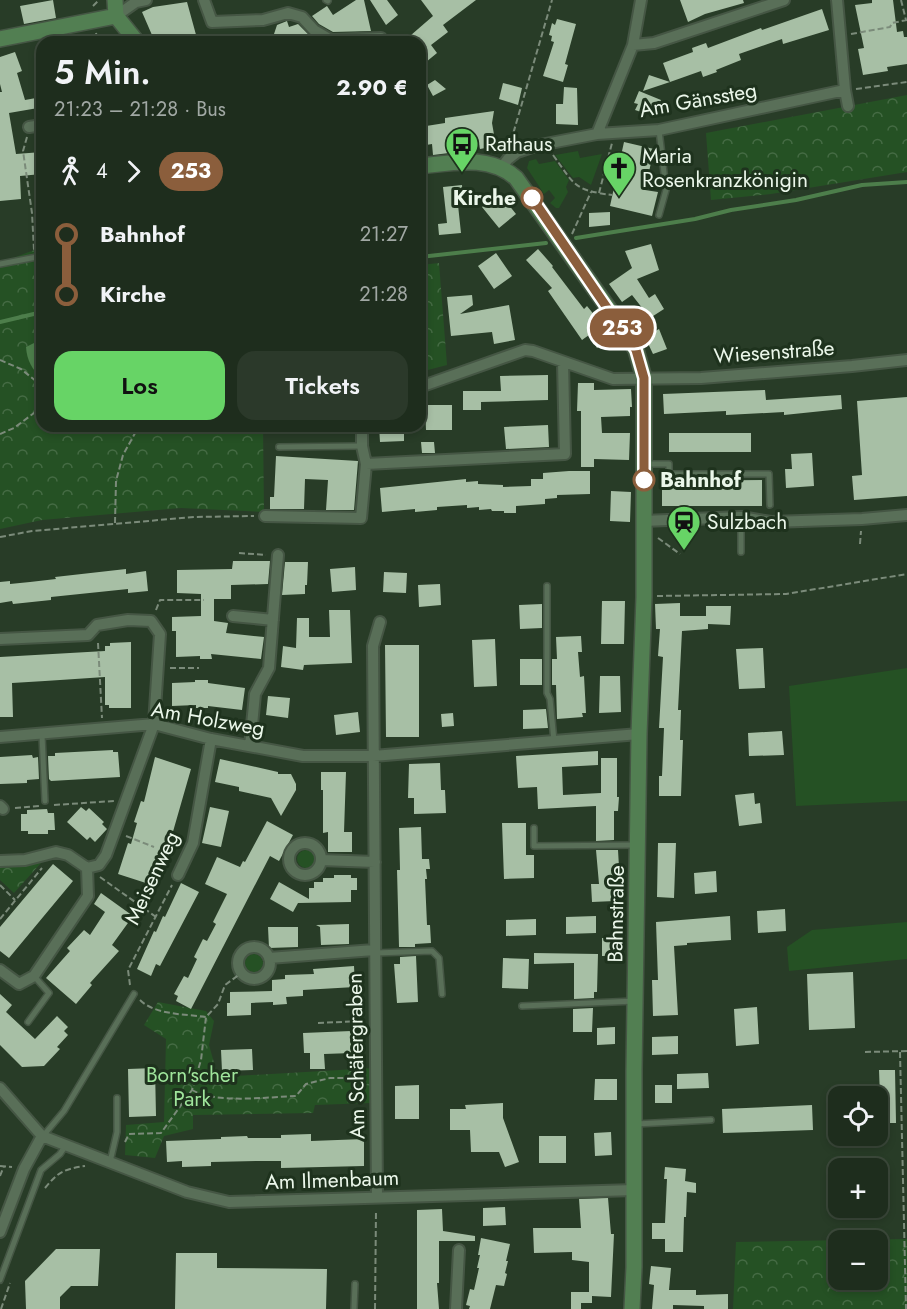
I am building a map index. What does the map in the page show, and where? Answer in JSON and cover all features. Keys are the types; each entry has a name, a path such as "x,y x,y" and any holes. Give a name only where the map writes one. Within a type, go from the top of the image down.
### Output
{"street":[{"path":"0,39 146,0"},
{"path":"204,0 212,22 263,20 288,13 302,17 314,30 324,36"},
{"path":"597,134 633,45 641,0"},
{"path":"633,45 654,44 784,0"},
{"path":"837,0 845,90 849,106"},
{"path":"115,8 131,36"},
{"name":"Am Gänssteg","path":"502,167 517,152 535,146 597,134 659,130 845,90"},
{"path":"29,127 36,126"},
{"path":"426,166 471,162 502,167"},
{"name":"Bahnstraße","path":"502,167 516,178 636,350 644,378 644,597 639,734 632,1309"},
{"name":"Wiesenstraße","path":"426,385 525,350 613,378 701,378 907,360"},
{"path":"366,464 565,454 563,362"},
{"path":"265,516 361,518 366,464 362,432"},
{"path":"643,523 741,517 771,522 862,519 907,514"},
{"path":"250,746 255,694 269,668 278,555"},
{"path":"233,616 273,620"},
{"path":"0,639 88,635 97,625 128,620 151,621 160,634 154,724 115,832 106,855 99,865 87,868 68,855 56,852 24,860 0,861"},
{"path":"373,756 372,646 380,622"},
{"name":"Am Holzweg","path":"0,737 154,724 211,739 303,756 373,756 639,734"},
{"name":"Meisenweg","path":"178,875 193,843 211,739"},
{"name":"Am Schäfergraben","path":"373,756 376,1198"},
{"path":"321,860 375,862"},
{"path":"0,970 20,984 34,976 88,896 87,868"},
{"name":"Am Schäfergraben","path":"240,974 237,961 242,951 247,948 258,947 267,953 269,958 374,951"},
{"path":"240,974 252,980 263,977 269,969 269,958"},
{"path":"0,1088 42,1136 24,1169 0,1232"},
{"name":"Am Ilmenbaum","path":"42,1136 187,1192 229,1202 634,1190"},
{"path":"456,1309 459,1250"}],"lane":[{"path":"659,130 666,190 659,215"},
{"path":"0,264 34,259"},
{"path":"279,447 363,446"},
{"path":"644,464 669,464 669,474 770,474 770,506"},
{"path":"741,517 741,552"},
{"path":"547,586 547,693 550,699 554,741"},
{"path":"42,735 45,801"},
{"path":"534,828 534,846 638,845"},
{"path":"374,951 432,951 439,958 442,994"},
{"path":"28,1023 49,993 34,976"},
{"path":"42,1136 64,1111 134,994"},
{"path":"522,1006 635,1001"},
{"path":"113,1163 117,1132 117,1098"},
{"path":"634,1124 711,1120"},
{"path":"0,1280 41,1170 60,1154 66,1145"},
{"path":"354,1309 356,1284"}],"path":[{"path":"502,167 552,0"},
{"path":"840,36 890,27 892,23 907,20 901,0"},
{"path":"845,90 907,82"},
{"path":"29,127 23,151 32,213 34,259"},
{"path":"599,193 615,132"},
{"path":"552,154 577,187 612,195"},
{"path":"566,247 591,192"},
{"path":"0,360 21,369 36,381"},
{"path":"0,434 14,428 36,412"},
{"path":"115,524 116,481 123,454 136,432"},
{"path":"0,537 32,531 194,516 265,516"},
{"path":"643,523 680,554"},
{"path":"239,553 278,555"},
{"path":"644,597 786,594 907,574"},
{"path":"151,621 160,600 204,600"},
{"path":"97,625 103,730"},
{"path":"158,668 199,668"},
{"path":"51,806 126,801"},
{"path":"2,808 39,807"},
{"path":"115,832 154,847"},
{"path":"0,919 56,852"},
{"path":"87,868 156,917"},
{"name":"Meisenweg","path":"134,994 128,981 128,970 178,875"},
{"path":"0,885 16,900"},
{"path":"113,1163 129,1134 161,1133 192,1090 201,1060 206,1017 218,1005 225,985 240,974"},
{"path":"134,994 146,1006 162,1011 206,1017"},
{"path":"318,1023 375,1020"},
{"path":"865,1052 907,1051"},
{"path":"900,1052 906,1309"},
{"path":"192,1090 197,1093 234,1098 296,1096 306,1084 330,1078 375,1077"},
{"path":"44,1190 58,1173 72,1168 93,1166 97,1157"},
{"path":"0,1176 4,1166"},
{"path":"375,1309 376,1198"},
{"path":"1,1309 12,1276"}],"green space":[{"path":"907,95 907,172 771,194 711,200 706,133"},
{"path":"578,151 580,158 602,154 591,185 579,177 573,178 555,155"},
{"path":"536,159 539,164 555,161 569,180 566,187 568,192 559,208 550,203 555,198 549,190 544,194 527,168 529,161"},
{"path":"36,249 36,432 263,432 264,512 181,508 42,520 0,529 0,263"},
{"path":"439,263 447,365 426,370 426,264"},
{"path":"907,668 907,801 796,806 789,686"},
{"path":"306,850 312,853 315,859 312,865 306,868 300,865 297,859 300,853"},
{"path":"41,863 14,893 0,880 0,868"},
{"path":"907,922 907,959 789,971 787,947 812,930"},
{"path":"254,954 260,957 263,963 260,969 254,972 248,969 245,963 248,957"},
{"name":"Born'scher Park","path":"158,1002 206,1011 214,1021 209,1045 218,1077 374,1068 371,1103 315,1105 313,1113 193,1115 193,1129 164,1136 155,1158 125,1155 126,1125 164,1122 166,1039 144,1025"},
{"path":"888,1239 907,1239 907,1309 733,1309 736,1242 828,1240 828,1290 888,1290"}],"shaded area":[{"path":"36,342 36,373 31,364 26,347"}],"building":[{"path":"53,0 56,18 24,24 20,6"},
{"path":"356,0 364,0 371,31 333,32 319,24 312,16 327,6 333,15"},
{"path":"370,0 387,0 398,15 386,25"},
{"path":"421,0 476,0 443,25 448,32 431,45 437,53 426,62 426,36 410,36 433,16"},
{"path":"680,0 743,0 744,3 705,14 688,22"},
{"path":"872,0 893,0 897,32 903,31 904,37 907,37 907,64 887,67 888,71 863,75 858,49 864,48 855,5 872,3"},
{"path":"187,2 196,36 152,36 142,12 153,7"},
{"path":"822,9 829,30 783,44 782,39 739,54 741,60 716,70 717,72 703,77 701,71 670,82 663,63 693,52 692,48 706,43 708,48"},
{"path":"557,19 576,24 565,64 568,65 563,82 543,76 554,42 551,41 552,36 549,35 552,23 555,25"},
{"path":"287,21 289,27 298,24 310,36 275,36 277,25"},
{"path":"15,52 22,71 17,73 25,100 36,98 36,108 9,113 16,154 36,152 36,175 20,176 21,199 0,201 0,92 2,92 0,57"},
{"path":"649,75 670,82 643,91"},
{"path":"435,80 446,89 433,96 427,85"},
{"path":"503,83 522,88 518,105 499,99"},
{"path":"564,87 577,88 578,125 556,124 556,104 563,104"},
{"path":"639,91 661,100 656,111 649,108 647,114 635,110 638,104 634,103"},
{"path":"494,111 492,123 496,146 480,149 478,139 448,143 449,153 433,155 432,144 426,145 426,126 445,123 445,118"},
{"path":"624,142 654,149 645,190 658,192 652,216 610,206"},
{"path":"462,185 463,205 458,205 461,233 439,235 438,224 447,223 443,187"},
{"path":"499,193 516,214 499,228 482,207"},
{"path":"610,212 610,225 589,227 589,213"},
{"path":"651,244 659,270 637,279 649,298 655,294 664,309 650,318 632,295 622,302 609,284 632,268 625,251"},
{"path":"538,249 584,309 587,306 612,337 597,348 589,335 582,340 548,291 552,288 526,260"},
{"path":"496,253 512,276 494,289 478,266"},
{"path":"472,295 473,305 460,314 509,305 515,340 494,344 492,332 451,336 447,297"},
{"path":"659,329 667,349 653,354 645,337"},
{"path":"548,375 548,400 481,402 481,410 463,410 463,391 501,391 500,376"},
{"path":"578,383 594,383 594,390 631,389 630,416 601,417 602,433 630,433 629,460 594,459 594,467 581,467 581,411 577,411"},
{"path":"765,390 766,400 841,395 842,409 784,415 784,412 726,415 726,411 664,414 663,394"},
{"path":"907,397 907,496 854,500 852,476 862,475 857,401"},
{"path":"426,405 452,405 452,430 426,430"},
{"path":"548,425 549,447 506,449 504,427"},
{"path":"379,432 404,432 404,441 380,442"},
{"path":"669,433 751,433 751,452 669,452"},
{"path":"421,442 434,442 435,453 422,453"},
{"path":"812,453 814,486 786,488 785,469 792,469 791,454"},
{"path":"276,456 358,461 354,510 326,510 328,480 305,479 304,509 270,509 270,497 274,497"},
{"path":"590,471 590,494 557,495 557,498 545,499 545,504 516,506 516,513 504,513 504,511 492,511 491,509 479,510 479,507 467,508 467,505 437,507 437,510 415,512 415,509 382,512 380,488 466,479 466,482 478,481 478,484 503,485 503,487 531,486 531,479 543,479 543,473"},
{"path":"762,480 762,506 662,506 662,481"},
{"path":"611,491 631,492 630,522 610,521"},
{"path":"233,561 270,561 268,584 231,585 231,599 214,599 214,621 228,623 226,633 264,637 261,659 211,654 212,659 200,659 200,656 176,657 176,631 172,631 172,617 201,616 201,594 177,593 177,570 232,569"},
{"path":"285,562 308,562 305,594 282,595"},
{"path":"355,567 356,590 332,592 330,569"},
{"path":"126,569 126,574 146,571 148,591 128,593 128,589 51,597 51,600 0,603 0,582 10,581 10,584 30,582"},
{"path":"384,572 407,573 406,593 383,592"},
{"path":"440,584 441,605 419,607 418,585"},
{"path":"602,601 625,601 624,644 601,644"},
{"path":"680,603 680,616 706,616 706,606 731,606 730,625 708,624 708,629 682,631 678,710 681,710 680,740 683,740 681,796 659,796 664,728 659,728 663,657 658,656 660,629 656,629 655,604"},
{"path":"542,604 542,628 520,629 519,605"},
{"path":"329,610 350,610 352,663 304,665 303,670 281,667 283,646 296,648 297,618 309,618 309,637 330,637"},
{"path":"581,636 582,652 578,652 580,677 584,676 586,713 582,713 583,717 557,719 556,685 552,685 552,659 557,659 556,637"},
{"path":"495,639 497,686 474,687 472,640"},
{"path":"131,642 131,708 109,708 109,705 105,705 105,677 12,683 13,717 0,717 0,657 105,651 105,646 110,646 110,643"},
{"path":"385,645 419,645 419,737 386,737"},
{"path":"763,648 765,688 739,689 736,649"},
{"path":"520,659 542,659 542,685 520,685"},
{"path":"600,676 620,676 621,712 599,713"},
{"path":"195,680 208,680 208,683 245,688 242,710 208,706 208,708 196,708 196,705 172,706 172,683 195,682"},
{"path":"268,696 290,698 288,718 266,715"},
{"path":"546,709 548,728 523,729 523,710"},
{"path":"358,712 360,732 336,735 334,715"},
{"path":"453,713 454,726 442,727 441,714"},
{"path":"782,731 784,755 749,756 748,733"},
{"path":"113,750 113,752 118,752 120,777 51,781 49,779 48,756 55,756 55,753"},
{"path":"598,751 598,765 562,767 563,795 601,793 601,758 617,758 617,797 619,797 618,811 614,811 614,840 596,841 596,806 538,809 537,787 518,788 516,756"},
{"path":"32,755 33,758 38,757 39,779 27,780 27,783 0,784 0,757"},
{"path":"155,757 191,769 168,849 163,862 157,860 149,884 118,874 128,843 131,844 137,823 134,822 141,801 144,802"},
{"path":"220,759 278,772 278,774 291,774 296,790 281,816 271,798 239,791 239,787 215,782"},
{"path":"440,763 441,790 445,790 446,813 414,814 414,798 408,798 409,764"},
{"path":"321,772 346,772 344,832 352,832 352,852 328,852 328,832 323,833"},
{"path":"754,793 755,804 760,803 762,823 739,826 735,795"},
{"path":"81,807 86,811 89,808 104,822 102,824 107,829 95,842 90,837 87,840 67,822"},
{"path":"210,807 229,811 221,847 202,843"},
{"path":"47,809 48,813 54,813 55,830 48,830 48,834 28,834 28,831 21,831 21,814 27,814 27,810"},
{"path":"267,821 293,835 279,861 270,856 191,1009 176,1001 178,996 174,994 184,976 188,978 197,959 194,957 203,939 207,941 216,924 213,922 227,894 205,884 217,857 240,867 243,861 245,862"},
{"path":"502,823 526,823 526,855 534,855 534,878 504,879"},
{"path":"421,827 422,859 429,859 430,869 426,869 427,879 425,879 427,925 430,925 431,943 415,944 415,947 399,947 397,870 400,870 399,828"},
{"path":"658,843 676,843 674,898 657,897"},
{"path":"596,850 618,850 619,867 614,868 615,901 592,902 591,884 599,884"},
{"path":"53,864 73,881 9,958 0,951 0,927"},
{"path":"716,871 717,892 695,894 694,873"},
{"path":"334,875 351,875 351,878 357,878 357,890 351,890 351,902 298,903 293,912 270,899 279,882 309,899 309,888 314,888 314,882 323,882 323,878 334,878"},
{"path":"181,883 199,892 160,966 156,964 151,976 137,969 154,931 156,932 163,916 165,917"},
{"path":"101,893 133,916 112,945 119,951 90,983 92,985 76,1004 46,978 70,951 67,948 84,930 90,935 105,912 94,904"},
{"path":"785,909 786,931 758,933 757,911"},
{"path":"596,916 596,933 566,934 566,917"},
{"path":"730,916 731,940 674,946 678,1015 653,1016 652,980 658,980 656,922"},
{"path":"536,919 536,935 506,936 506,920"},
{"path":"349,924 349,944 321,945 320,927 316,925"},
{"path":"268,927 298,927 298,947 269,948"},
{"path":"602,938 615,938 615,956 602,956"},
{"path":"534,953 598,954 597,992 594,992 594,998 574,999 574,963 534,964"},
{"path":"416,956 418,1002 397,1003 394,964 400,964 400,957"},
{"path":"503,958 529,959 528,989 502,988"},
{"path":"354,966 355,987 303,990 303,996 286,997 287,1004 251,1003 251,1015 227,1016 230,992 272,991 272,980 285,979 285,975 314,974 313,969"},
{"path":"853,972 855,1028 809,1030 807,974"},
{"path":"0,994 12,1005 6,1012 35,1039 57,1016 68,1027 64,1031 68,1035 57,1047 60,1049 44,1066 22,1067 0,1045"},
{"path":"757,1007 759,1044 736,1046 734,1009"},
{"path":"593,1008 592,1032 573,1032 573,1009"},
{"path":"615,1027 615,1044 597,1045 597,1028"},
{"path":"351,1031 352,1053 324,1054 325,1069 310,1069 310,1053 304,1053 303,1033"},
{"path":"678,1036 678,1054 652,1055 652,1037"},
{"path":"252,1049 253,1070 222,1071 221,1050"},
{"path":"155,1068 156,1116 129,1117 128,1069"},
{"path":"879,1070 895,1070 896,1123 888,1123 888,1086 880,1086"},
{"path":"708,1073 709,1088 677,1089 677,1074"},
{"path":"595,1079 617,1079 617,1100 594,1100"},
{"path":"419,1085 419,1119 395,1119 395,1086"},
{"path":"655,1085 672,1085 672,1103 655,1103"},
{"path":"503,1103 503,1118 519,1162 505,1167 499,1152 471,1152 470,1130 450,1130 450,1109 466,1109 465,1105"},
{"path":"812,1105 813,1130 723,1133 722,1109"},
{"path":"611,1132 612,1155 595,1156 594,1133"},
{"path":"311,1134 311,1141 364,1139 364,1166 281,1168 281,1161 258,1161 211,1162 211,1166 182,1167 182,1161 167,1162 166,1141 247,1136 248,1138 281,1138 281,1135"},
{"path":"539,1136 566,1136 566,1163 539,1163"},
{"path":"665,1167 686,1169 685,1181 696,1183 696,1193 687,1192 683,1252 665,1252 665,1239 652,1239 652,1223 665,1223 667,1179 664,1179"},
{"path":"608,1198 611,1234 614,1234 611,1297 592,1296 592,1303 581,1303 581,1309 571,1309 571,1292 589,1292 589,1262 572,1260 572,1252 534,1253 533,1228 581,1228 579,1199"},
{"path":"505,1207 506,1225 483,1226 483,1208"},
{"path":"442,1209 443,1231 475,1236 475,1241 439,1241 439,1283 437,1283 439,1309 417,1309 417,1210"},
{"path":"481,1238 510,1244 506,1261 508,1261 505,1273 507,1274 504,1286 496,1285 490,1309 469,1309 470,1306 466,1305 470,1289 474,1290 479,1268 477,1268"},
{"path":"56,1249 100,1249 98,1286 71,1286 60,1297 60,1309 26,1309 25,1281"},
{"path":"176,1253 217,1253 217,1268 327,1269 326,1309 175,1309"},
{"path":"651,1266 671,1268 669,1290 696,1290 696,1295 728,1294 728,1309 673,1305 673,1309 652,1309 654,1285 649,1284"}],"waterway":[{"name":"Sulzbach","path":"576,238 695,219 862,185 907,182"},
{"name":"Sulzbach","path":"426,256 546,243"},
{"name":"Sulzbach","path":"0,322 36,313"}],"bus line":[{"name":"253","path":"532,198 636,350 644,378 644,480"}],"place":[{"name":"Rathaus","path":"462,173"},
{"name":"Maria Rosenkranzkönigin","path":"619,197"},
{"name":"Kirche","path":"532,198"},
{"name":"Bahnhof","path":"644,480"},
{"name":"Sulzbach","path":"684,551"}]}
